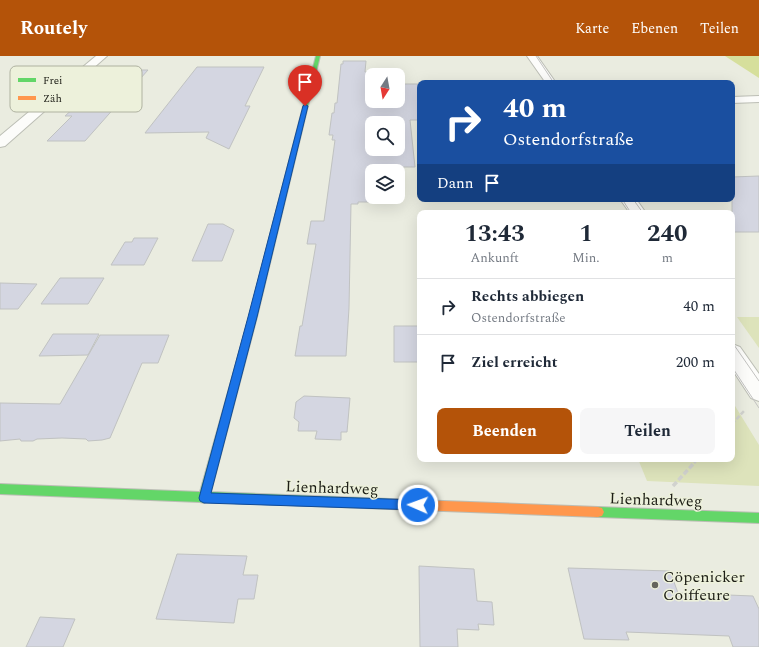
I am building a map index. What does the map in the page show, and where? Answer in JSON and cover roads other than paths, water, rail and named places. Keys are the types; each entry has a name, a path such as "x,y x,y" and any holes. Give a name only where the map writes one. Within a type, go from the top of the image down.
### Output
{"street":[{"path":"90,66 102,56"},
{"path":"204,498 253,317 318,56"},
{"path":"532,56 549,80"},
{"path":"735,100 759,100"},
{"path":"0,143 36,112"},
{"path":"735,356 759,392"},
{"name":"Lienhardweg","path":"0,489 204,498 494,507 759,518"}],"tram line":[{"path":"536,56 552,80"},
{"path":"624,202 629,210"},
{"path":"635,202 641,210"},
{"path":"735,346 759,381"},
{"path":"735,372 759,408"}],"place":[{"name":"Cöpenicker Coiffeure","path":"655,585"}]}
